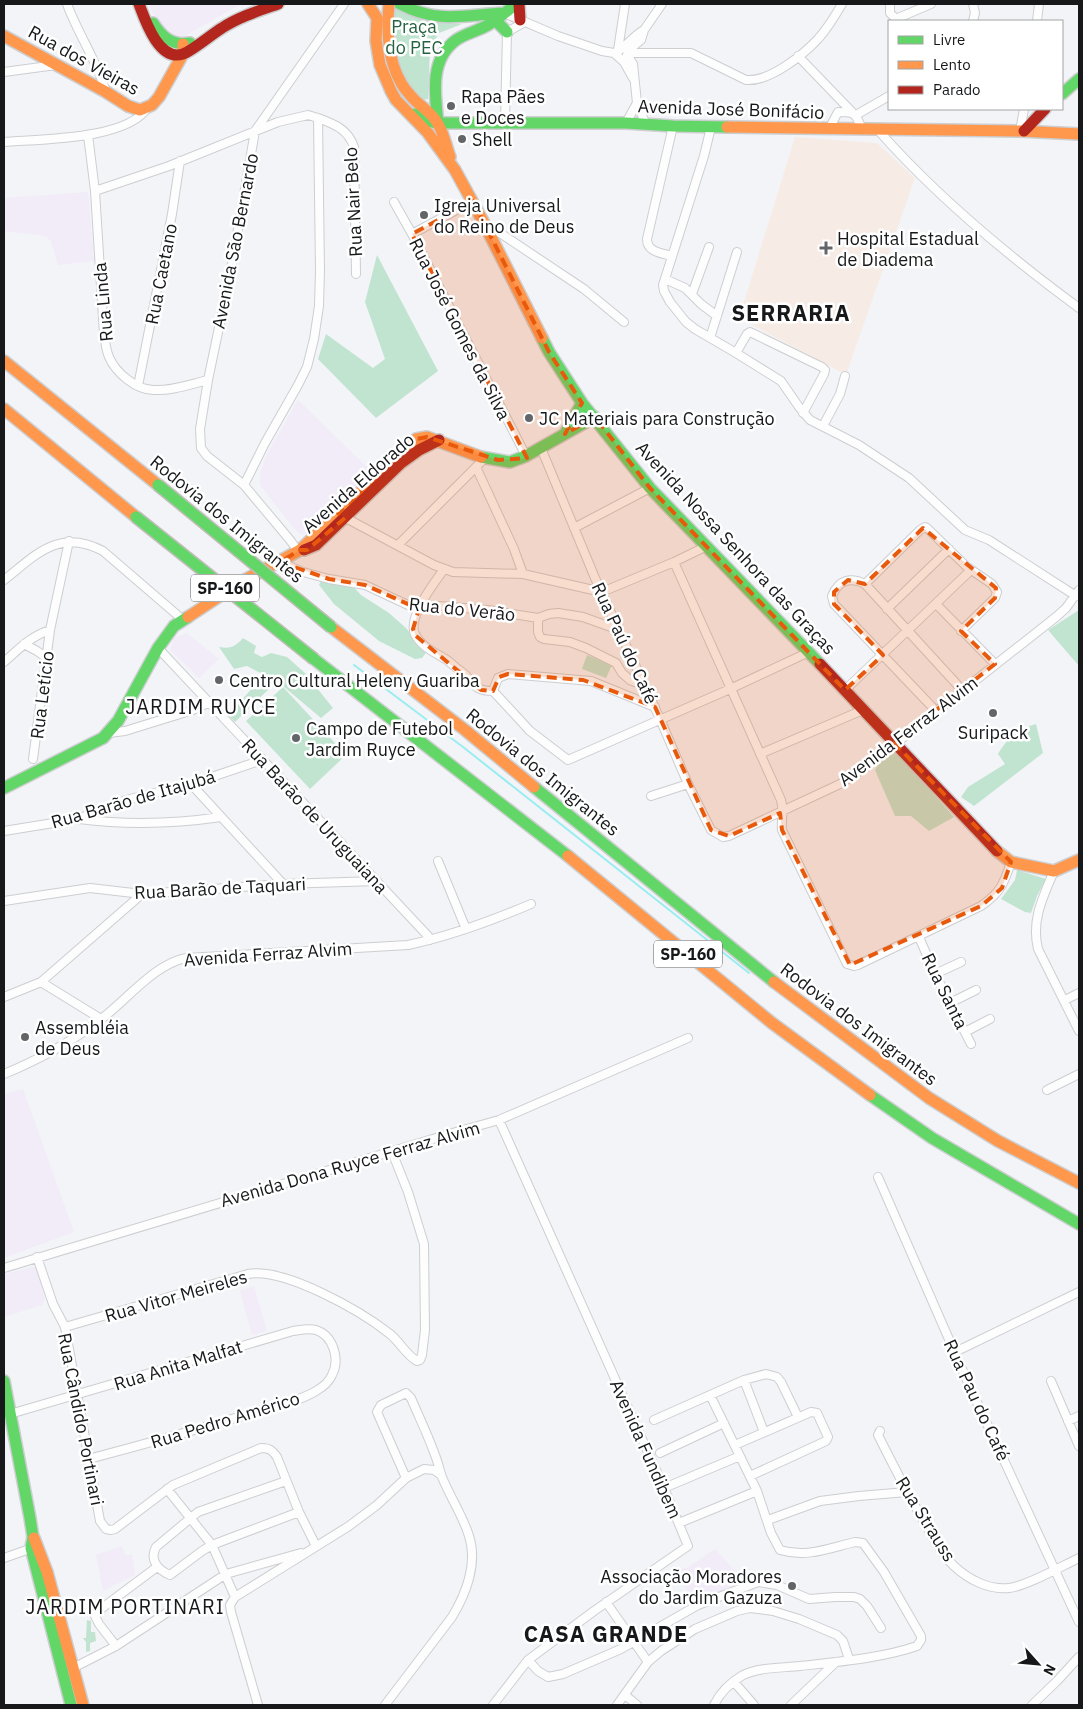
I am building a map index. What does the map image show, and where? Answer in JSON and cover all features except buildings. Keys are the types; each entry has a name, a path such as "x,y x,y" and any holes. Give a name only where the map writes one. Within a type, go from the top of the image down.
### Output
{"main road":[{"path":"139,4 145,20 160,47 179,49 210,36 245,14 278,4"},
{"path":"143,4 160,33 179,49"},
{"path":"368,4 377,18"},
{"name":"Avenida Nossa Senhora das Graças","path":"374,4 377,10 376,41 380,65 391,91 400,105 428,133 455,170 484,222 549,352 582,403 650,488 809,652 994,848 1011,862"},
{"name":"Avenida Nossa Senhora das Graças","path":"389,4 388,40 394,66 405,90 438,123 455,170"},
{"path":"400,4 436,18 466,16 500,17"},
{"path":"400,105 423,119 432,123 438,123 436,75 439,61 449,44 479,30 518,4 523,21"},
{"path":"466,16 474,21 475,27 472,32"},
{"path":"500,17 507,32"},
{"name":"Rua dos Vieiras","path":"4,36 106,92 131,108 140,110 148,107"},
{"path":"148,107 155,103 159,97 166,83 169,63 179,49"},
{"path":"1063,93 1079,79"},
{"path":"1022,131 1044,110"},
{"name":"Avenida José Bonifácio","path":"438,123 626,123 711,127 1022,131 1079,134"},
{"name":"Rodovia dos Imigrantes","path":"4,361 331,627 465,730 800,1003 928,1098 998,1141 1079,1183"},
{"path":"565,434 582,403"},
{"name":"SP-160","path":"4,409 314,659 584,868 772,1022 843,1076 932,1138 1010,1186 1079,1224"},
{"name":"Avenida Eldorado","path":"4,788 98,741 109,733 118,721 158,648 174,626 241,582 299,550 342,516 389,470 416,439 427,437 484,458 510,462 526,456 595,417"},
{"path":"1011,862 1054,871 1079,860"},
{"path":"4,1381 34,1543 69,1700"},
{"path":"34,1543 47,1572 84,1705"},
{"path":"69,1700 72,1694 79,1690"}],"street":[{"path":"67,4 79,33 100,74 106,92"},
{"name":"Avenida São Bernardo","path":"244,486 207,456 201,448 200,429 255,131 344,4"},
{"path":"625,4 623,19 624,62 633,78"},
{"path":"623,51 641,40 644,30 662,4"},
{"path":"500,17 523,21 558,36 602,51 645,54 691,53 737,77 753,80 770,76 798,56 818,38 842,4"},
{"path":"890,4 890,13 895,18 902,17 931,4"},
{"path":"973,4 975,13 973,20"},
{"path":"1037,20 1040,4"},
{"path":"623,19 633,38"},
{"path":"505,122 507,32 523,21"},
{"path":"623,51 633,38 644,30"},
{"path":"623,51 633,64 637,103 646,125"},
{"path":"798,56 854,114 862,129"},
{"path":"4,72 56,65"},
{"path":"829,129 838,112 835,96"},
{"path":"838,112 854,114 888,97"},
{"path":"626,123 637,103"},
{"path":"4,142 88,135 130,123 144,114 148,107"},
{"path":"1022,131 1024,110"},
{"path":"95,191 180,161 278,122 300,116 318,118 320,271 318,314 314,338 306,367 298,385 265,443 244,486 299,550"},
{"name":"Rua Nair Belo","path":"318,118 344,130 352,140 354,147 356,274"},
{"path":"672,256 656,252 650,248 647,244 647,238 673,126"},
{"path":"711,127 704,156 665,279 664,290 680,316 695,329 781,381 810,420 859,445 914,482 965,530 989,540 1078,593"},
{"path":"878,130 908,163 949,202 1043,282 1079,308"},
{"name":"Rua Linda","path":"88,135 95,191 106,348 112,362 119,371 138,386"},
{"name":"Rua Caetano","path":"138,386 172,214 180,161"},
{"path":"412,234 473,201"},
{"name":"Rua José Gomes da Silva","path":"394,202 526,456"},
{"path":"484,222 584,289 624,322"},
{"path":"692,294 709,247"},
{"path":"710,338 737,252"},
{"path":"665,279 679,285 692,294 701,304 717,316"},
{"path":"736,353 750,332 822,367 825,370 824,374 803,413"},
{"path":"823,426 840,394 845,376"},
{"path":"138,386 160,390 208,380"},
{"name":"Rua Paú do Café","path":"540,448 688,784 707,823 716,834"},
{"path":"398,545 484,458"},
{"path":"476,467 520,562 523,574"},
{"path":"574,528 650,488"},
{"name":"Rua do Verão","path":"342,516 453,572 523,574 602,592"},
{"path":"865,584 923,528 927,528 971,570 996,588 997,596 961,630"},
{"path":"4,580 42,551 69,541 79,541 103,551 182,619"},
{"name":"Rua Letício","path":"33,759 50,630 69,541"},
{"path":"602,592 674,562 706,546"},
{"path":"887,609 949,549"},
{"name":"Rua do Verão","path":"280,562 304,572 365,585 410,606 420,605 488,610 538,618 558,613 585,618 619,630"},
{"path":"674,562 781,800 782,830 847,964 858,965 981,906 993,898 1002,888 1011,862"},
{"path":"444,569 420,605 414,629 420,640 465,674 479,689 493,691 530,731 564,758 571,760 809,652"},
{"path":"845,690 971,570"},
{"path":"936,711 841,611 832,599 836,588 848,580 856,580 865,584 963,690"},
{"name":"Avenida Ferraz Alvim","path":"716,834 723,837 729,836 840,784 867,766 1056,617 1078,593"},
{"path":"936,604 995,664"},
{"path":"538,618 540,637 570,642 586,648 616,663 622,673 630,680 645,686"},
{"path":"4,662 24,644 39,634 50,630"},
{"path":"24,644 37,650 46,658"},
{"name":"Rua Barão de Uruguaiana","path":"158,648 430,940"},
{"path":"493,691 498,678 508,674 583,680 599,684 654,707"},
{"path":"109,733 125,731 193,710 208,703"},
{"path":"760,754 864,710"},
{"name":"Rua Barão de Itajubá","path":"4,831 78,819 126,800 191,784 262,760"},
{"path":"191,784 283,884"},
{"path":"650,796 688,784"},
{"path":"78,819 116,823 173,823 221,817"},
{"path":"438,861 466,929"},
{"path":"1054,871 1038,910 1035,937 1038,948 1079,1031"},
{"name":"Rua Barão de Taquari","path":"4,901 90,888 142,894 283,884 377,881"},
{"path":"4,997 41,982 142,894"},
{"name":"Avenida Ferraz Alvim","path":"4,1074 50,1053 82,1033 165,965 180,959 385,947 430,940 466,929 531,904"},
{"name":"Rua Santa","path":"919,937 935,974 971,1044"},
{"path":"935,974 961,962"},
{"path":"41,982 101,1019"},
{"path":"950,1003 976,990"},
{"path":"1064,1000 1079,993"},
{"path":"965,1032 990,1019"},
{"name":"Avenida Dona Ruyce Ferraz Alvim","path":"4,1268 499,1120 688,1038"},
{"path":"1047,1090 1079,1074"},
{"name":"Avenida Fundibem","path":"493,1705 528,1660 606,1602 688,1546 664,1488 499,1120"},
{"name":"Rua Vitor Meireles","path":"65,1328 248,1274 262,1272 294,1280 352,1308 392,1336 412,1358 417,1361 420,1360 425,1330 424,1244 408,1192 392,1152"},
{"name":"Rua Pau do Café","path":"878,1177 955,1352 1079,1622"},
{"name":"Rua Cândido Portinari","path":"36,1257 53,1304 65,1328 100,1521 106,1529 115,1529 167,1489"},
{"path":"955,1352 1079,1292"},
{"name":"Rua Anita Malfat","path":"10,1414 293,1331 316,1330 324,1334 332,1345 335,1354"},
{"name":"Rua Pedro Américo","path":"89,1460 308,1395 326,1385 332,1376 335,1366 335,1354"},
{"path":"654,1420 744,1380 766,1374 777,1378 781,1382 798,1417"},
{"path":"744,1380 764,1432"},
{"path":"1051,1381 1079,1446"},
{"path":"385,1705 452,1616 461,1601 470,1575 472,1549 469,1536 441,1475 411,1398 408,1394 404,1393 381,1404 377,1412 406,1478"},
{"path":"710,1395 757,1491 771,1533 780,1550 789,1553 809,1554 856,1542 863,1543 884,1572 921,1636 917,1646 910,1648 837,1662 768,1668 744,1675 724,1690 715,1704"},
{"path":"734,1446 798,1417 816,1412 828,1440 750,1476"},
{"path":"1068,1421 1079,1416"},
{"path":"660,1453 724,1423"},
{"name":"Rua Strauss","path":"880,1431 878,1435 907,1492 945,1555 954,1566 980,1583 989,1587 1009,1588 1079,1558"},
{"path":"235,1597 212,1545 167,1489 261,1448 266,1448 274,1452 277,1457 299,1512 316,1546"},
{"path":"664,1488 740,1456"},
{"path":"258,1705 230,1612 230,1605 235,1597 349,1526 406,1478 424,1469 434,1470 441,1475"},
{"path":"286,1481 206,1509 190,1517 155,1550 153,1558 157,1567 170,1575 212,1545 299,1512"},
{"path":"679,1523 757,1491"},
{"path":"768,1520 820,1501 907,1492"},
{"path":"4,1558 34,1543"},
{"path":"73,1668 116,1646 226,1574 308,1551"},
{"path":"116,1646 99,1624 94,1614 157,1567"},
{"path":"528,1660 538,1671 548,1677 556,1677 620,1650 689,1610 758,1582 777,1585 809,1599 854,1597 860,1599 867,1606 881,1628"},
{"path":"606,1602 648,1662"},
{"path":"618,1705 648,1662 661,1651 695,1629 720,1617 750,1608 784,1614 837,1635 843,1641 849,1659"},
{"path":"1032,1705 1079,1657"},
{"path":"791,1705 837,1662"},
{"path":"734,1682 754,1705"},
{"path":"625,1695 637,1705"}],"highlighted area":[{"path":"473,201 549,352 582,403 565,434 595,417 650,488 845,690 883,655 834,604 834,592 848,580 865,584 923,528 996,588 995,598 961,631 995,664 894,743 1011,862 1002,888 981,906 850,965 782,830 780,813 729,836 711,830 655,707 583,680 508,674 499,677 493,691 481,690 416,636 413,629 419,609 365,585 329,579 280,562 300,550 307,550 345,518 338,513 416,439 427,437 498,460 527,458 412,234"}],"shaded area":[{"path":"149,4 241,4 183,37 172,35 165,31 149,7"},
{"name":"Hospital Estadual de Diadema","path":"795,137 877,143 915,178 846,375 739,318"},
{"path":"88,192 94,261 58,265 51,242 46,236 4,231 4,198"},
{"path":"298,400 374,474 312,532 301,535 260,485 260,473 266,456"},
{"path":"187,633 219,659 199,678 170,650 174,638"},
{"path":"23,1089 74,1232 4,1258 4,1094"},
{"path":"37,1266 45,1300 42,1305 4,1317 4,1274"},
{"path":"254,1286 267,1331 252,1335 240,1291"},
{"path":"122,1546 125,1555 132,1555 135,1575 103,1591 96,1555"},
{"path":"715,1549 743,1580 696,1603 672,1569 687,1568"}],"green space":[{"name":"Praça do PEC","path":"394,7 428,21 462,24 439,33 430,48 428,99 422,100 409,87 400,67 396,47"},
{"path":"377,255 438,371 376,418 318,359 326,334 373,368 385,359 365,302"},
{"path":"321,580 352,585 361,595 389,613 406,628 426,653 422,658 415,659 379,641 334,604 319,585"},
{"path":"1079,610 1079,666 1048,630"},
{"path":"243,638 256,646 254,653 262,657 271,653 287,657 305,673 333,708 321,718 277,681 235,722 228,715 264,675 247,666 234,669 219,647 232,647"},
{"path":"587,655 612,665 606,678 582,669"},
{"name":"Campo de Futebol Jardim Ruyce","path":"283,687 346,755 310,789 246,721"},
{"path":"1036,724 1043,753 974,806 961,797 968,787 1005,764 998,754 1009,739 1019,731"},
{"path":"896,752 954,817 929,831 911,816 895,816 875,770 880,762"},
{"path":"1017,870 1046,879 1031,913 1025,912 1001,899 1015,880"},
{"path":"87,1620 91,1621 91,1632 95,1632 96,1641 90,1643 90,1651 86,1652 86,1642 83,1638 86,1638"}],"waterway":[{"path":"354,665 463,747 749,973"}],"traffic: fast":[{"path":"400,4 414,10 439,16 451,17 504,13"},
{"path":"438,123 435,89 441,57 456,40 492,23 516,4"},
{"path":"495,20 507,32"},
{"path":"153,23 164,36 173,42 190,43"},
{"path":"1063,93 1079,79"},
{"path":"415,114 428,121 438,123 626,123 727,127"},
{"path":"542,338 582,403 650,488 820,664"},
{"path":"566,432 582,403"},
{"path":"481,457 510,462 526,456 595,417"},
{"path":"158,485 331,627"},
{"path":"136,517 314,659"},
{"path":"4,788 103,738 118,721 158,648 174,626 188,617"},
{"path":"314,659 568,856"},
{"path":"534,787 774,982"},
{"path":"870,1095 932,1138 1079,1224"},
{"path":"4,1381 30,1518 33,1537 31,1548 71,1705"}],"traffic: slow":[{"path":"368,4 377,18 376,41 380,65 391,91 396,100 428,133 455,170 542,338"},
{"path":"389,4 390,53 397,76 411,96 435,120 442,132 450,157"},
{"path":"4,36 128,106 140,110 152,105 159,97 183,54 183,44"},
{"path":"727,127 1020,131 1079,134"},
{"path":"4,361 158,485"},
{"path":"4,409 136,517"},
{"path":"188,617 241,582 300,550 416,439 427,437 481,457"},
{"path":"331,627 465,730 534,787"},
{"path":"997,851 1011,862 1054,871 1079,860"},
{"path":"568,856 772,1023 870,1095"},
{"path":"774,982 929,1098 998,1141 1079,1183"},
{"path":"34,1538 47,1572 83,1705"}],"traffic: jam":[{"path":"139,4 154,38 167,52 174,55 187,52 218,31 249,14 278,4"},
{"path":"519,4 520,20"},
{"path":"1024,131 1044,110"},
{"path":"304,550 316,545 401,463 419,450 439,440"},
{"path":"820,664 997,851"}],"place":[{"name":"Rapa Pães e Doces","path":"451,106"},
{"name":"Shell","path":"462,139"},
{"name":"Igreja Universal do Reino de Deus","path":"424,215"},
{"name":"Hospital Estadual de Diadema","path":"826,248"},
{"name":"JC Materiais para Construção","path":"529,418"},
{"name":"Centro Cultural Heleny Guariba","path":"219,680"},
{"name":"Suripack","path":"993,713"},
{"name":"Campo de Futebol Jardim Ruyce","path":"296,738"},
{"name":"Assembléia de Deus","path":"25,1037"},
{"name":"Associação Moradores do Jardim Gazuza","path":"792,1586"}],"district":[{"name":"SERRARIA","path":"791,312"},
{"name":"JARDIM RUYCE","path":"201,706"},
{"name":"JARDIM PORTINARI","path":"125,1606"},
{"name":"CASA GRANDE","path":"606,1633"}]}
